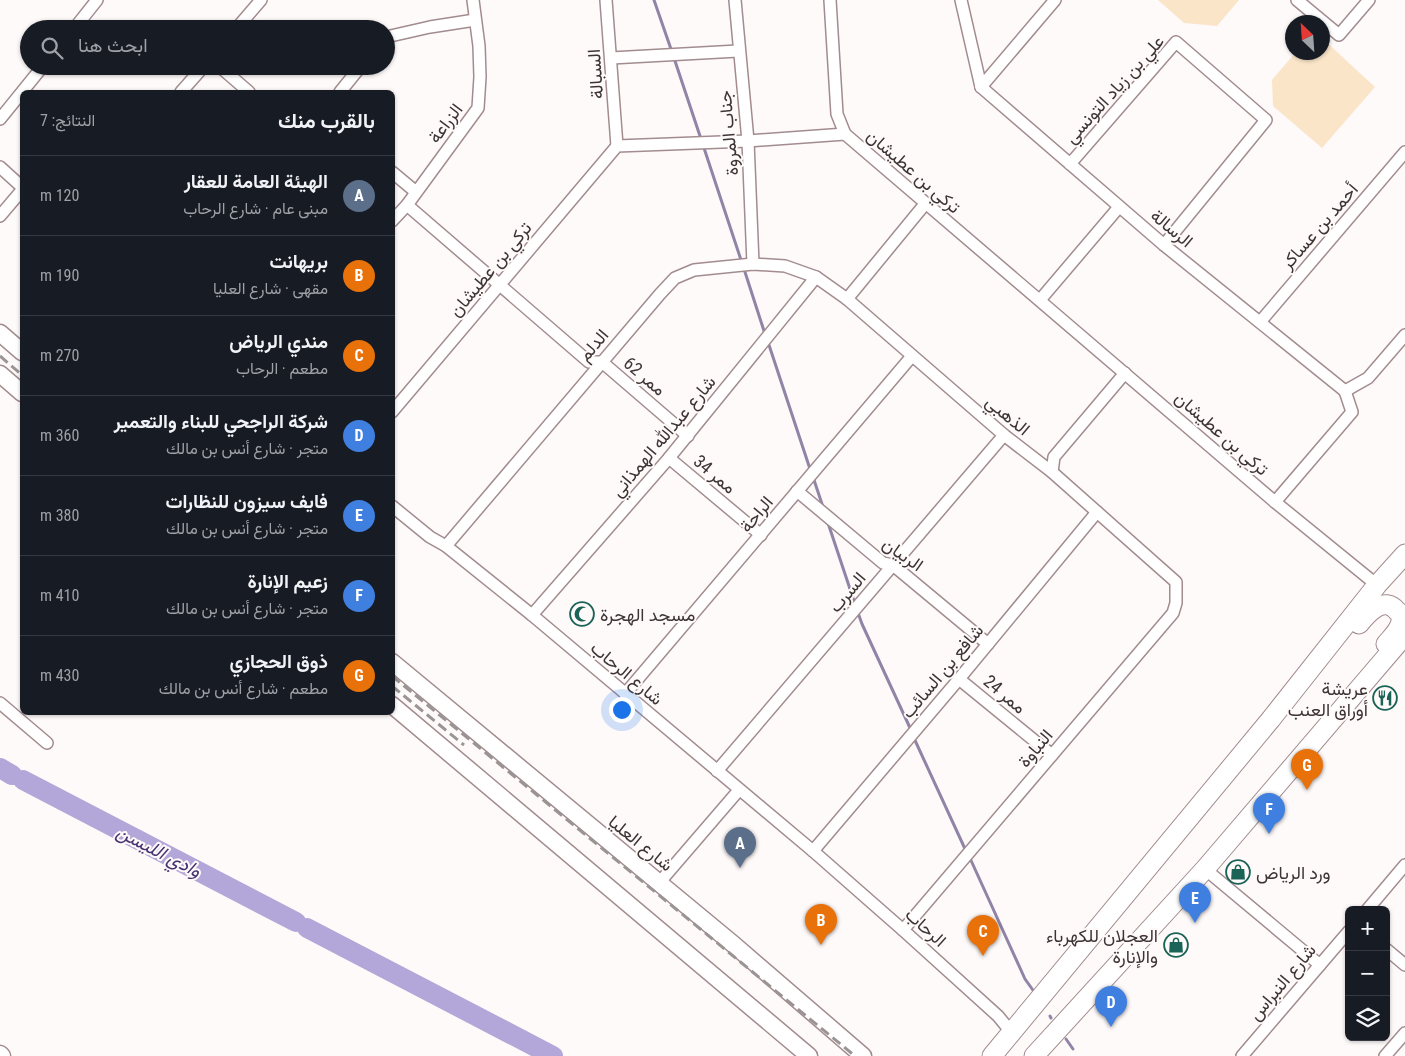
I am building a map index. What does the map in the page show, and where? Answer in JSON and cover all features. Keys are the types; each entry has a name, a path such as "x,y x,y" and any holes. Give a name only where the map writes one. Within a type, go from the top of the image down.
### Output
{"main road":[{"path":"0,333 20,350"},
{"path":"0,374 20,391"},
{"path":"992,1056 1405,554"},
{"path":"1271,719 1374,608 1385,604 1392,606 1399,612 1402,620 1400,627 1346,696 1315,742"},
{"path":"1034,1056 1205,869 1405,635"},
{"name":"شارع العليا","path":"395,664 659,883 863,1056"},
{"path":"395,708 809,1056"}],"street":[{"path":"81,20 98,0"},
{"path":"244,20 261,0"},
{"name":"الزراعة","path":"395,218 407,205 478,108 480,76 473,0"},
{"name":"السبالة","path":"606,0 617,146"},
{"name":"جناب المروة","path":"735,0 738,51 748,141 753,264"},
{"path":"830,0 837,114 845,134"},
{"path":"961,0 981,87"},
{"path":"981,87 1055,0"},
{"path":"1298,0 1339,35 1368,0"},
{"path":"395,35 476,20"},
{"name":"علي بن زياد التونسي","path":"1070,164 1176,42 1266,120 1164,245"},
{"path":"611,58 738,51"},
{"path":"24,90 36,75"},
{"path":"183,90 196,75"},
{"path":"229,75 247,90"},
{"path":"342,90 354,75"},
{"name":"الرسالة","path":"981,87 1164,245 1345,391"},
{"path":"0,119 20,94"},
{"name":"تركي بن عطيشان","path":"395,408 617,146 748,141 845,134 1275,502 1378,585"},
{"name":"أحمد بن عساكر","path":"1260,322 1404,156"},
{"path":"0,167 20,186"},
{"path":"395,174 416,192"},
{"path":"0,216 20,191"},
{"path":"847,299 925,204"},
{"path":"407,205 589,362 602,362"},
{"path":"1040,300 1119,207"},
{"name":"الدلم","path":"446,546 675,278 694,270 753,264 786,266 816,277"},
{"name":"الذهبي","path":"816,277 847,299 1004,435 1052,472 1176,582"},
{"name":"شارع عبدالله الهمذاني","path":"532,615 688,436 816,277"},
{"path":"1275,502 1352,412 1345,391 1368,378 1405,335"},
{"name":"الراحة","path":"625,694 762,535 912,356"},
{"name":"ممر 62","path":"602,362 688,436"},
{"path":"1052,472 1054,457 1125,373"},
{"name":"السرب","path":"718,771 1004,435"},
{"name":"ممر 34","path":"669,458 762,535"},
{"name":"الربيان","path":"797,491 883,563 893,565 988,644"},
{"name":"شارع الرحاب","path":"395,508 430,537 446,546 532,615 813,851"},
{"name":"شافع بن السائب","path":"813,851 1097,512"},
{"name":"النباوة","path":"904,930 1173,613 1176,603 1176,582"},
{"name":"ممر 24","path":"959,678 1052,755"},
{"path":"0,703 47,743"},
{"path":"659,883 739,790"},
{"name":"الرحاب","path":"813,851 904,930 998,1016 1012,1034"},
{"path":"1370,906 1405,865"},
{"path":"1205,869 1320,965"},
{"name":"شارع النبراس","path":"1242,1056 1345,936"},
{"path":"1389,951 1405,964"},
{"path":"1385,1056 1405,1032"}],"shaded area":[{"path":"1158,0 1239,0 1217,26 1184,23"},
{"path":"1330,45 1375,87 1322,148 1273,106 1272,80 1289,60 1330,60"}],"waterway":[{"path":"654,0 672,52"},
{"path":"674,58 701,139"},
{"path":"703,145 742,263"},
{"path":"744,269 765,334"},
{"path":"768,342 811,472"},
{"path":"813,477 823,507"},
{"path":"828,523 855,604"},
{"path":"857,610 911,730"},
{"path":"913,736 966,851"},
{"name":"وادي الليسن","path":"0,768 12,775"},
{"name":"وادي الليسن","path":"23,780 296,922"},
{"path":"969,856 1025,979 1035,993"},
{"name":"وادي الليسن","path":"307,928 553,1056"},
{"path":"1066,1039 1073,1049"}],"railway":[{"path":"0,356 20,373"},
{"path":"395,678 855,1056"},
{"path":"395,688 464,745"}],"place":[{"name":"مسجد الهجرة","path":"582,614"},
{"name":"عريشة أوراق العنب","path":"1385,698"},
{"name":"ذوق الحجازي","path":"1307,790"},
{"name":"زعيم الإنارة","path":"1269,834"},
{"name":"الهيئة العامة للعقار","path":"740,868"},
{"name":"ورد الرياض","path":"1238,872"},
{"name":"فايف سيزون للنظارات","path":"1195,923"},
{"name":"بريهانت","path":"821,945"},
{"name":"العجلان للكهرباء والإنارة","path":"1176,945"},
{"name":"مندي الرياض","path":"983,956"},
{"name":"شركة الراجحي للبناء والتعمير","path":"1111,1027"}]}
